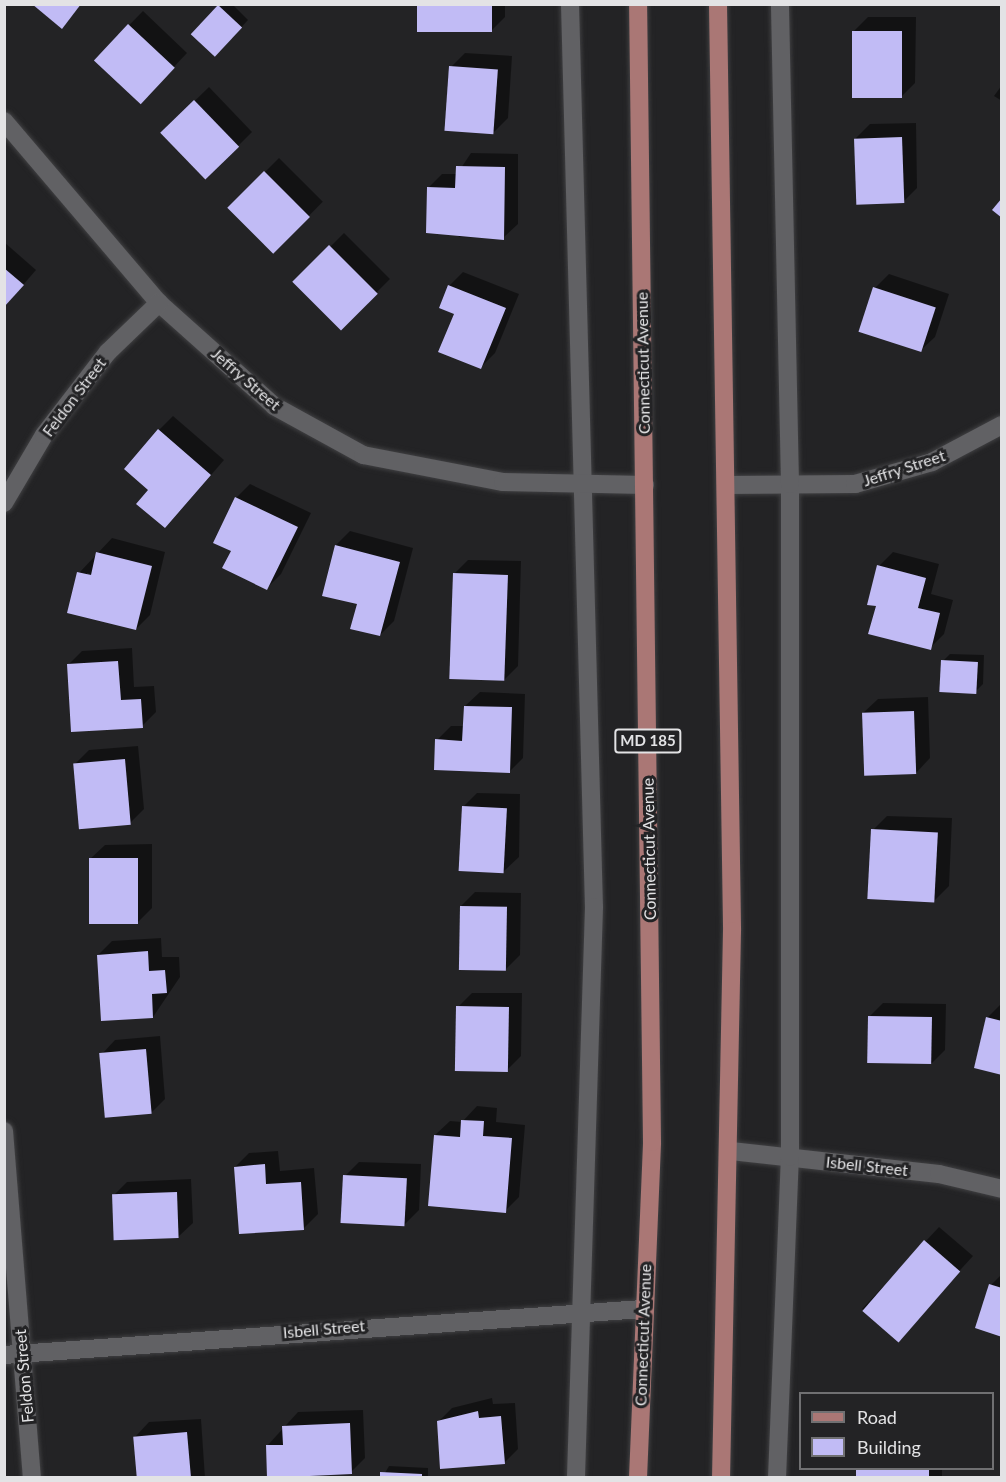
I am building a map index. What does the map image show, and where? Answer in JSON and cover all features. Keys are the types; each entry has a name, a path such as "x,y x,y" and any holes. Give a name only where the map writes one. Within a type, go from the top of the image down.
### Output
{"main road":[{"name":"Connecticut Avenue","path":"638,4 652,1142 643,1309 638,1478"},
{"path":"718,4 726,485 731,1151 721,1478"}],"street":[{"path":"570,4 580,483 594,907 579,1313 576,1478"},
{"path":"777,1478 790,1157 789,484 780,4"},
{"name":"Jeffry Street","path":"4,122 159,303 274,406 363,455 503,482 645,485"},
{"name":"Feldon Street","path":"4,504 51,425 108,352 159,303"},
{"name":"Jeffry Street","path":"726,485 855,484 933,462 1002,425"},
{"name":"Feldon Street","path":"4,1131 13,1355 33,1478"},
{"name":"Isbell Street","path":"731,1151 939,1174 1002,1189"},
{"name":"Isbell Street","path":"13,1355 643,1309"}],"building":[{"path":"32,4 81,4 62,29"},
{"path":"417,4 492,4 492,32 417,32"},
{"path":"218,5 242,28 215,57 191,34"},
{"path":"128,24 175,68 141,104 94,61"},
{"path":"852,31 902,31 902,98 852,98"},
{"path":"449,66 498,69 493,134 444,131"},
{"path":"194,100 239,147 205,179 160,133"},
{"path":"902,137 904,203 856,205 854,139"},
{"path":"456,166 505,167 504,240 426,233 427,187 455,188"},
{"path":"264,171 310,217 273,254 227,208"},
{"path":"1002,198 1002,218 992,210"},
{"path":"329,245 378,294 341,331 292,282"},
{"path":"4,268 24,285 4,307"},
{"path":"448,285 506,308 481,369 438,352 454,314 439,308"},
{"path":"873,287 936,307 921,352 858,332"},
{"path":"158,429 211,475 165,528 136,504 148,490 124,469"},
{"path":"235,497 298,527 267,590 222,568 231,551 213,543"},
{"path":"335,545 400,562 380,636 350,629 357,604 322,596"},
{"path":"96,552 152,566 136,630 67,613 77,572 91,575"},
{"path":"877,565 926,578 918,608 940,613 931,650 868,634 876,606 867,605"},
{"path":"453,573 508,575 504,681 449,679"},
{"path":"941,660 978,662 976,694 939,692"},
{"path":"118,661 121,700 141,699 143,728 71,732 67,664"},
{"path":"464,706 512,707 510,773 434,770 435,739 462,741"},
{"path":"914,711 916,774 864,776 862,713"},
{"path":"125,759 131,825 79,829 73,764"},
{"path":"462,806 507,808 504,873 459,871"},
{"path":"871,829 938,833 934,902 867,899"},
{"path":"89,858 138,858 138,924 89,924"},
{"path":"460,906 507,907 506,971 459,970"},
{"path":"148,951 149,971 165,970 167,993 152,994 153,1018 101,1021 97,955"},
{"path":"456,1006 509,1007 508,1072 455,1071"},
{"path":"868,1016 932,1017 931,1064 867,1063"},
{"path":"986,1017 1002,1021 1002,1075 974,1068"},
{"path":"146,1049 152,1114 105,1118 99,1053"},
{"path":"461,1120 484,1121 483,1136 512,1138 506,1213 428,1206 434,1135 460,1137"},
{"path":"265,1164 266,1184 301,1182 304,1230 239,1234 234,1167"},
{"path":"343,1175 407,1178 404,1226 340,1223"},
{"path":"177,1192 179,1238 114,1240 112,1194"},
{"path":"924,1240 960,1271 899,1342 862,1311"},
{"path":"989,1284 1002,1288 1002,1337 975,1328"},
{"path":"478,1411 479,1418 501,1416 505,1464 440,1469 437,1421"},
{"path":"350,1423 352,1474 267,1478 266,1445 283,1445 282,1426"},
{"path":"187,1432 191,1478 137,1478 133,1437"},
{"path":"856,1470 929,1470 929,1478 856,1478"},
{"path":"380,1472 422,1474 422,1478 380,1478"}]}
